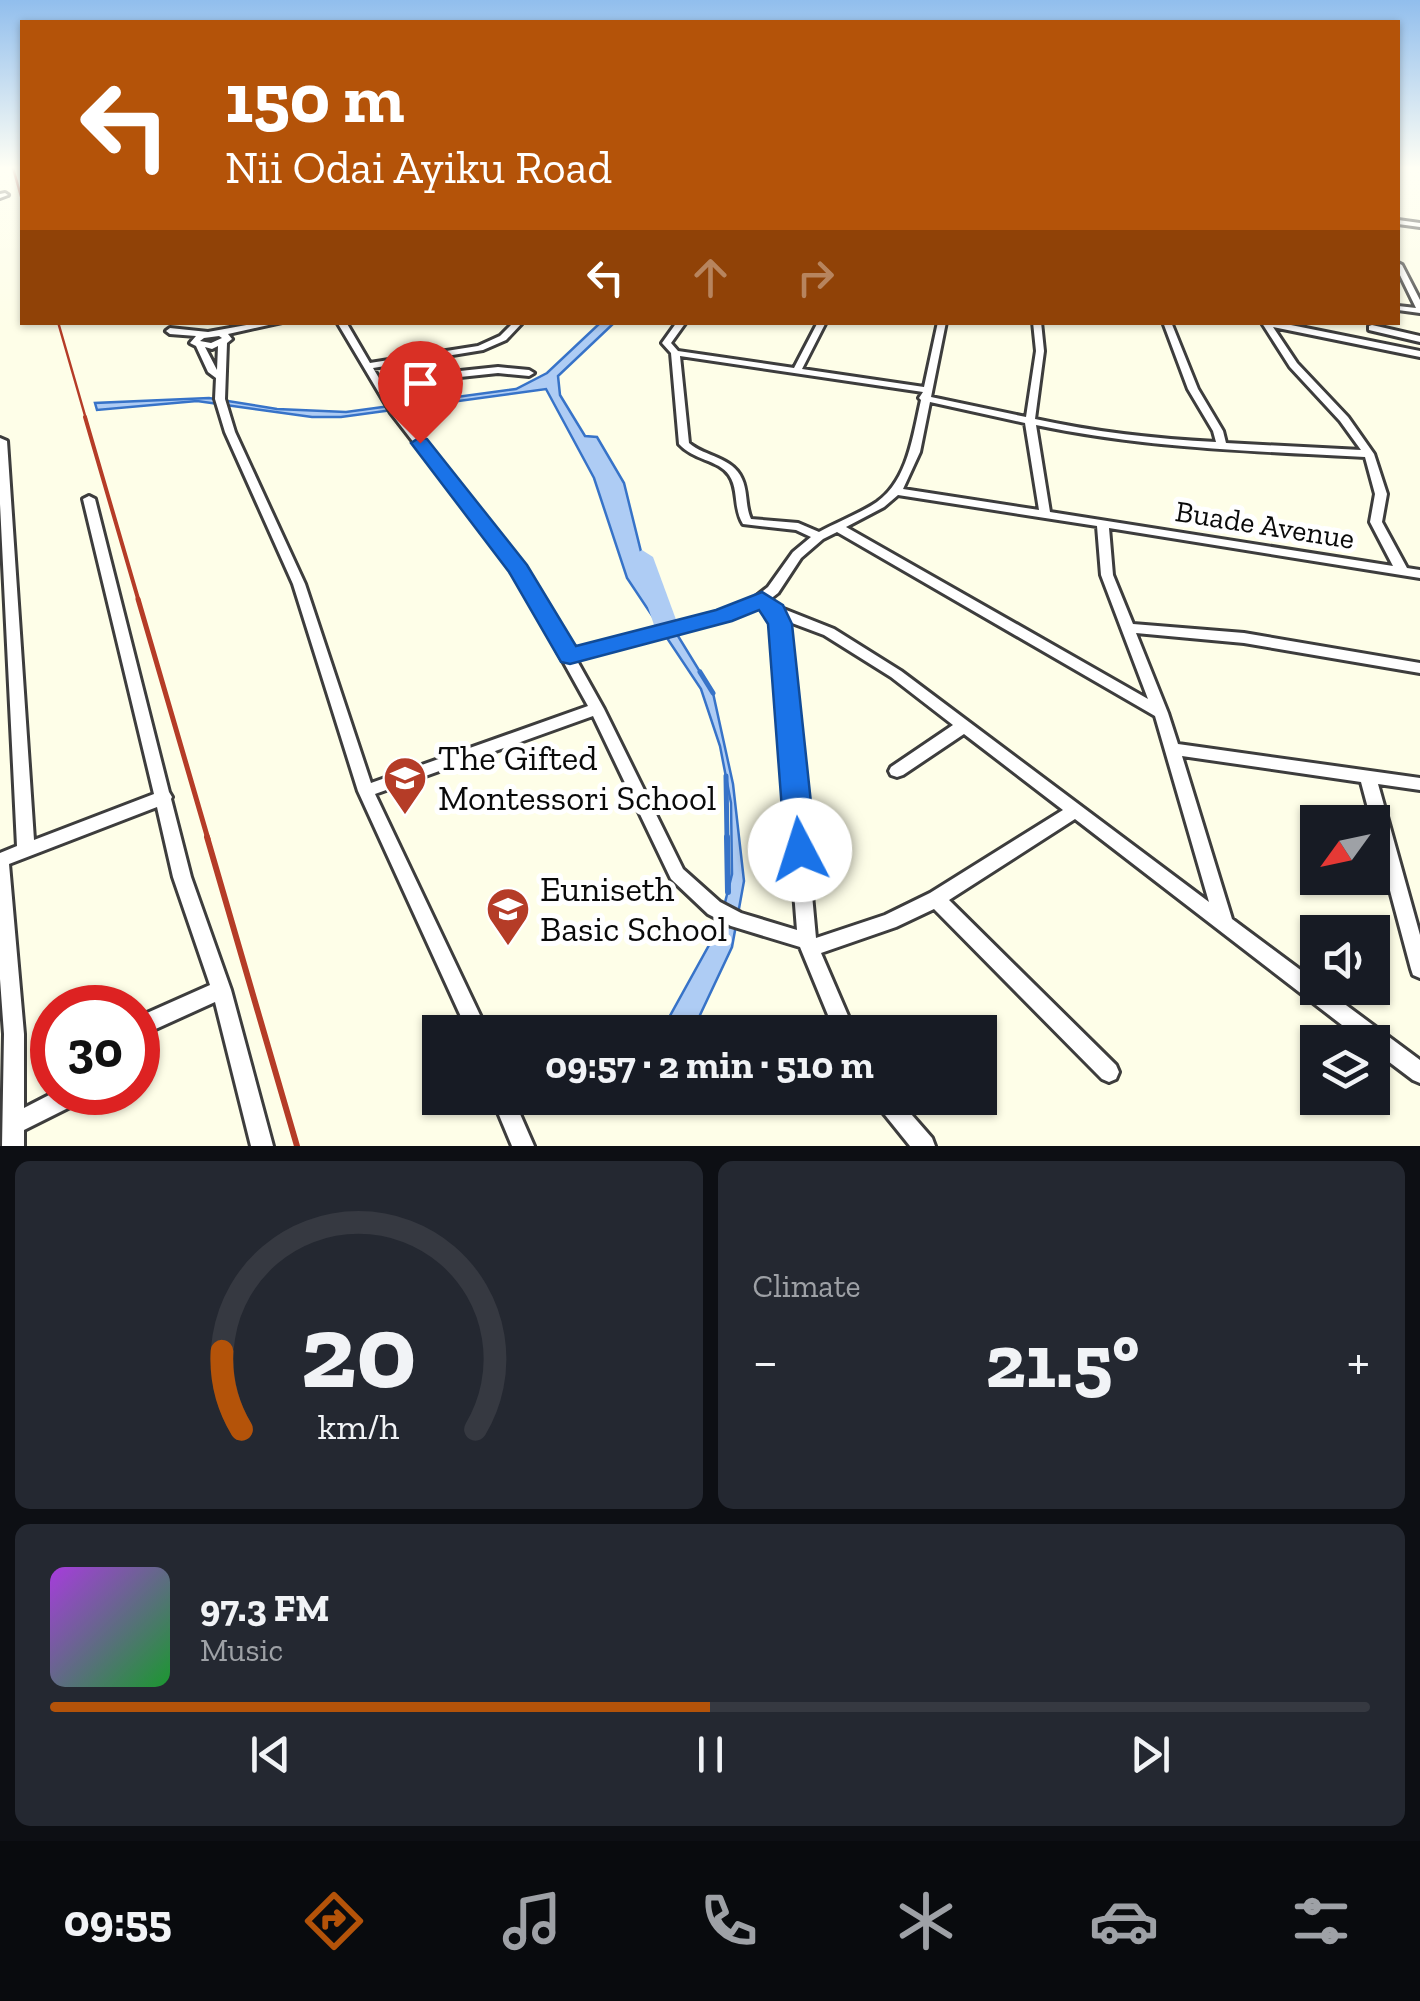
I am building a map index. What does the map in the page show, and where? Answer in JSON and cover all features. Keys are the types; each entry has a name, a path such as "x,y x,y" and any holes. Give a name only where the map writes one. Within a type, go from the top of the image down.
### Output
{"street":[{"path":"1400,269 1420,310"},
{"path":"197,345 266,325"},
{"path":"342,325 391,408 519,570 570,656 677,874 694,894 737,920 808,945 890,921 936,899 1076,810"},
{"path":"368,366 493,344 515,325"},
{"path":"679,325 667,339 668,348 675,352 925,394 1082,432 1222,446 1369,454"},
{"path":"797,370 820,325"},
{"path":"768,605 798,555 819,536 880,505 896,491 915,452 941,325"},
{"path":"1036,325 1040,351 1032,386 1030,422 1046,514"},
{"path":"1168,325 1222,446"},
{"path":"1267,325 1293,365 1344,420 1369,454 1381,494 1376,522 1402,571"},
{"path":"1276,325 1420,354"},
{"path":"167,327 224,338"},
{"path":"167,327 197,345 213,372 220,376"},
{"path":"1372,328 1420,338"},
{"path":"197,345 208,334"},
{"path":"224,338 221,402 299,584 366,791 470,1015"},
{"path":"493,344 493,370"},
{"path":"675,352 684,444 691,452 733,472 742,516 748,522 798,527 819,536"},
{"path":"460,374 493,370 529,372"},
{"path":"2,440 4,551 26,850"},
{"name":"Buade Avenue","path":"896,491 1420,574"},
{"path":"89,499 182,878 220,990 262,1146"},
{"path":"1103,525 1108,575 1173,749 1224,924"},
{"path":"837,526 1161,713"},
{"path":"570,656 768,605 829,632 863,651 965,725 1420,1073"},
{"path":"768,605 780,624 808,945 838,1015"},
{"path":"1130,628 1244,638 1420,668"},
{"path":"366,791 597,708"},
{"path":"896,771 965,725"},
{"path":"1173,749 1420,784"},
{"path":"1368,777 1420,969"},
{"path":"12,1135 14,1034 0,860 164,797"},
{"path":"936,899 1108,1072"},
{"path":"160,1018 220,990"},
{"path":"12,1135 43,1115"},
{"path":"510,1115 522,1146"},
{"path":"898,1115 924,1146"}],"water":[{"path":"598,325 612,325 558,376 560,395 585,436 597,437 624,483 651,592 713,693 733,784 744,881 732,947 700,1015 670,1015 719,927 732,874 731,803 720,746 701,689 627,578 594,478 546,389 341,417 312,417 197,401 97,410 95,403 209,398 277,409 346,412 516,389 547,373"}],"waterway":[{"path":"642,557 666,625"},
{"path":"700,672 713,693"},
{"path":"726,776 727,839"},
{"path":"727,837 728,892"}],"railway":[{"path":"59,325 86,419"},
{"path":"85,417 139,602"},
{"path":"138,599 208,839"},
{"path":"207,837 297,1146"}],"place":[{"name":"The Gifted Montessori School","path":"405,816"},
{"name":"Euniseth Basic School","path":"508,947"}],"route":[{"path":"420,443 519,570 570,656 724,616 762,600 774,611 780,624 800,850"}]}
